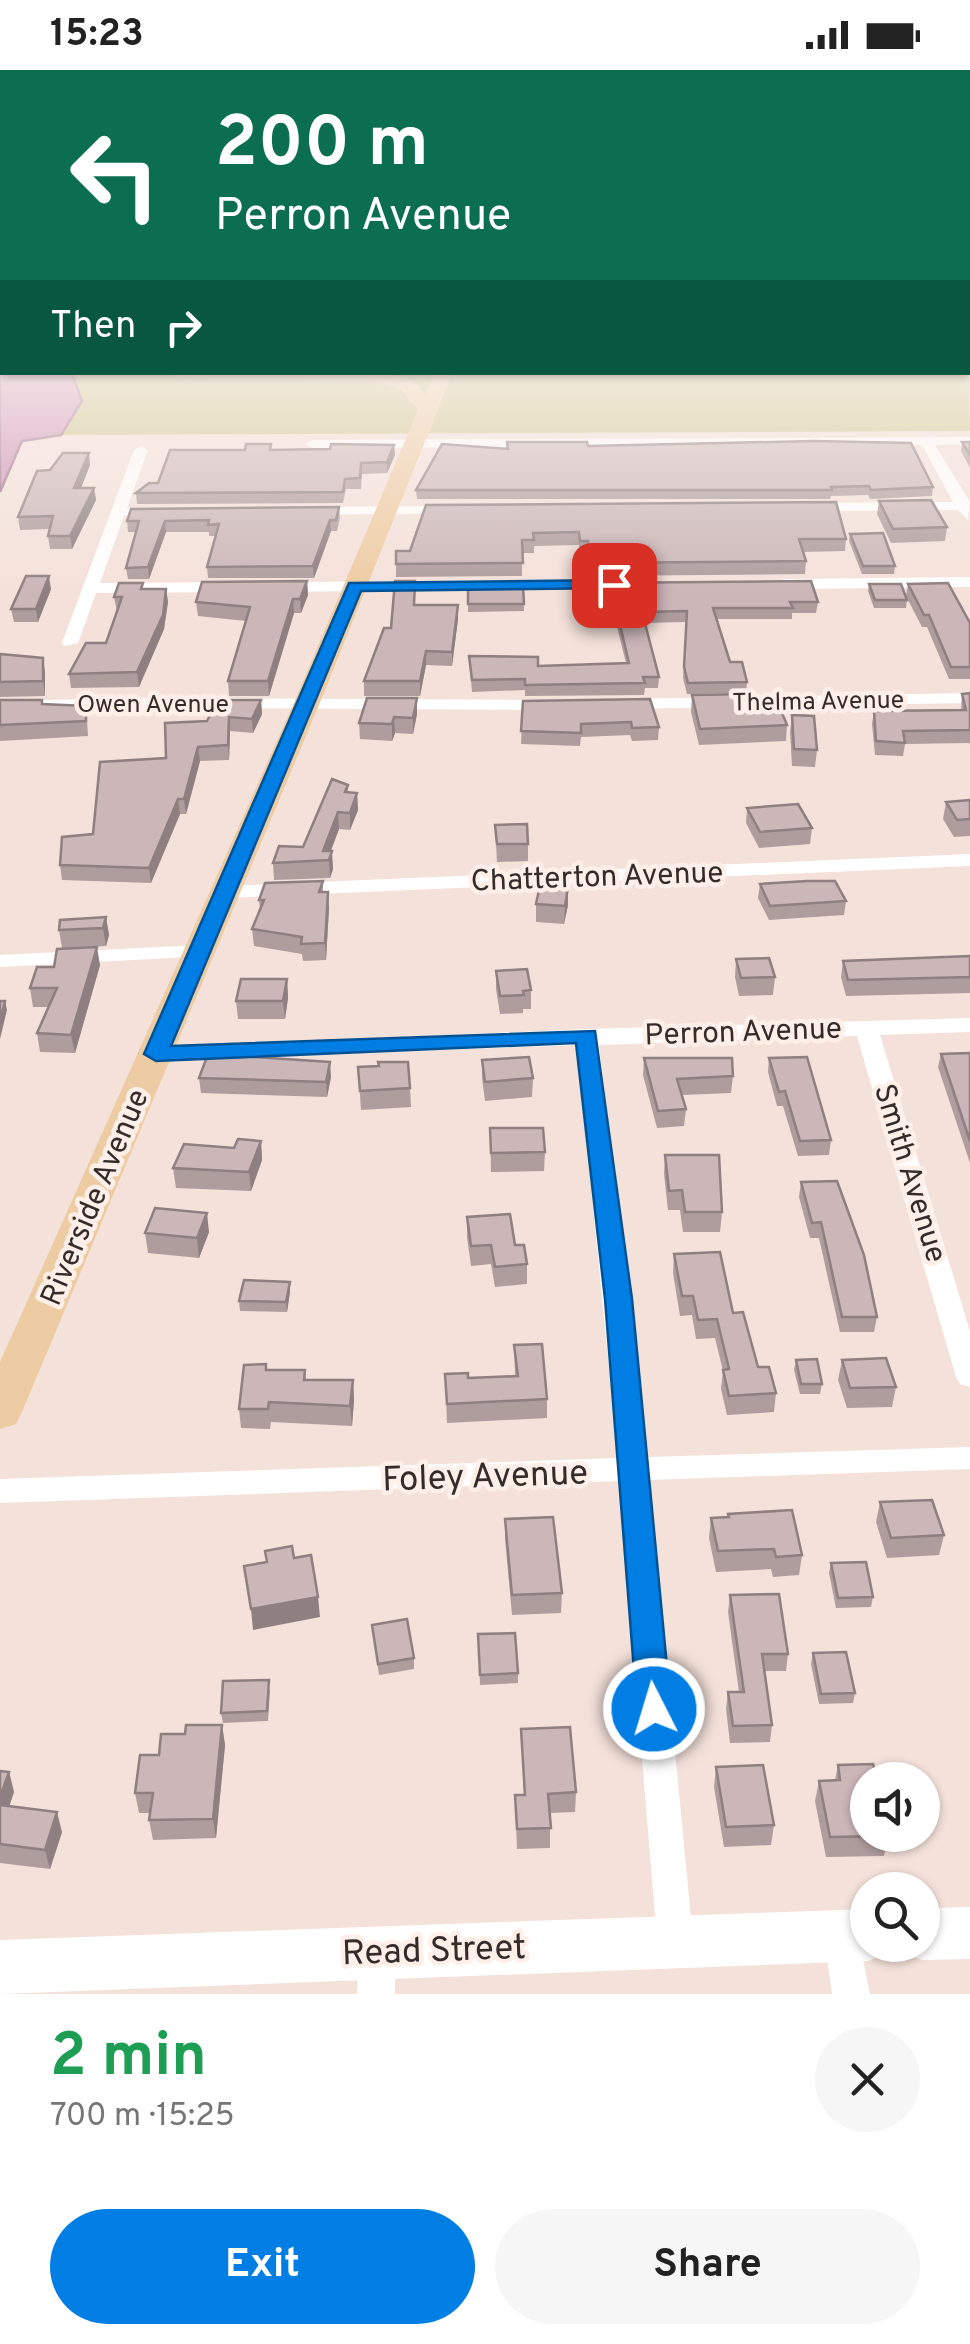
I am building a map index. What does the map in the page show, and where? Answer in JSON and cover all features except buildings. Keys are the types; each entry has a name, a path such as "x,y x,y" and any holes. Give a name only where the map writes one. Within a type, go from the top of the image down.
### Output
{"main road":[{"name":"Riverside Avenue","path":"0,1412 306,705 426,414"},
{"path":"940,1933 970,1932"},
{"name":"Read Street","path":"0,1967 376,1972 674,1939 850,1935"}],"street":[{"path":"312,444 970,440"},
{"path":"926,441 967,510"},
{"path":"70,643 140,450"},
{"path":"784,508 967,510"},
{"path":"285,511 468,510"},
{"path":"116,512 172,512"},
{"path":"772,584 970,582"},
{"path":"267,587 634,584"},
{"path":"90,588 248,587"},
{"name":"Thelma Avenue","path":"597,704 970,698"},
{"name":"Owen Avenue","path":"0,706 164,700 306,705"},
{"path":"306,705 577,705"},
{"name":"Chatterton Avenue","path":"225,892 970,860"},
{"path":"0,961 200,951"},
{"name":"Perron Avenue","path":"156,1054 970,1025"},
{"name":"Smith Avenue","path":"866,1028 970,1377"},
{"path":"587,1036 616,1281 674,1939"},
{"name":"Foley Avenue","path":"0,1491 970,1458"},
{"path":"852,1994 854,1962"}],"shaded area":[{"path":"0,414 74,414 61,435 22,441 0,492"},
{"path":"74,414 970,414 970,431 61,435"}],"route":[{"path":"614,585 355,586 156,1054 587,1036 618,1299 654,1709"}]}
